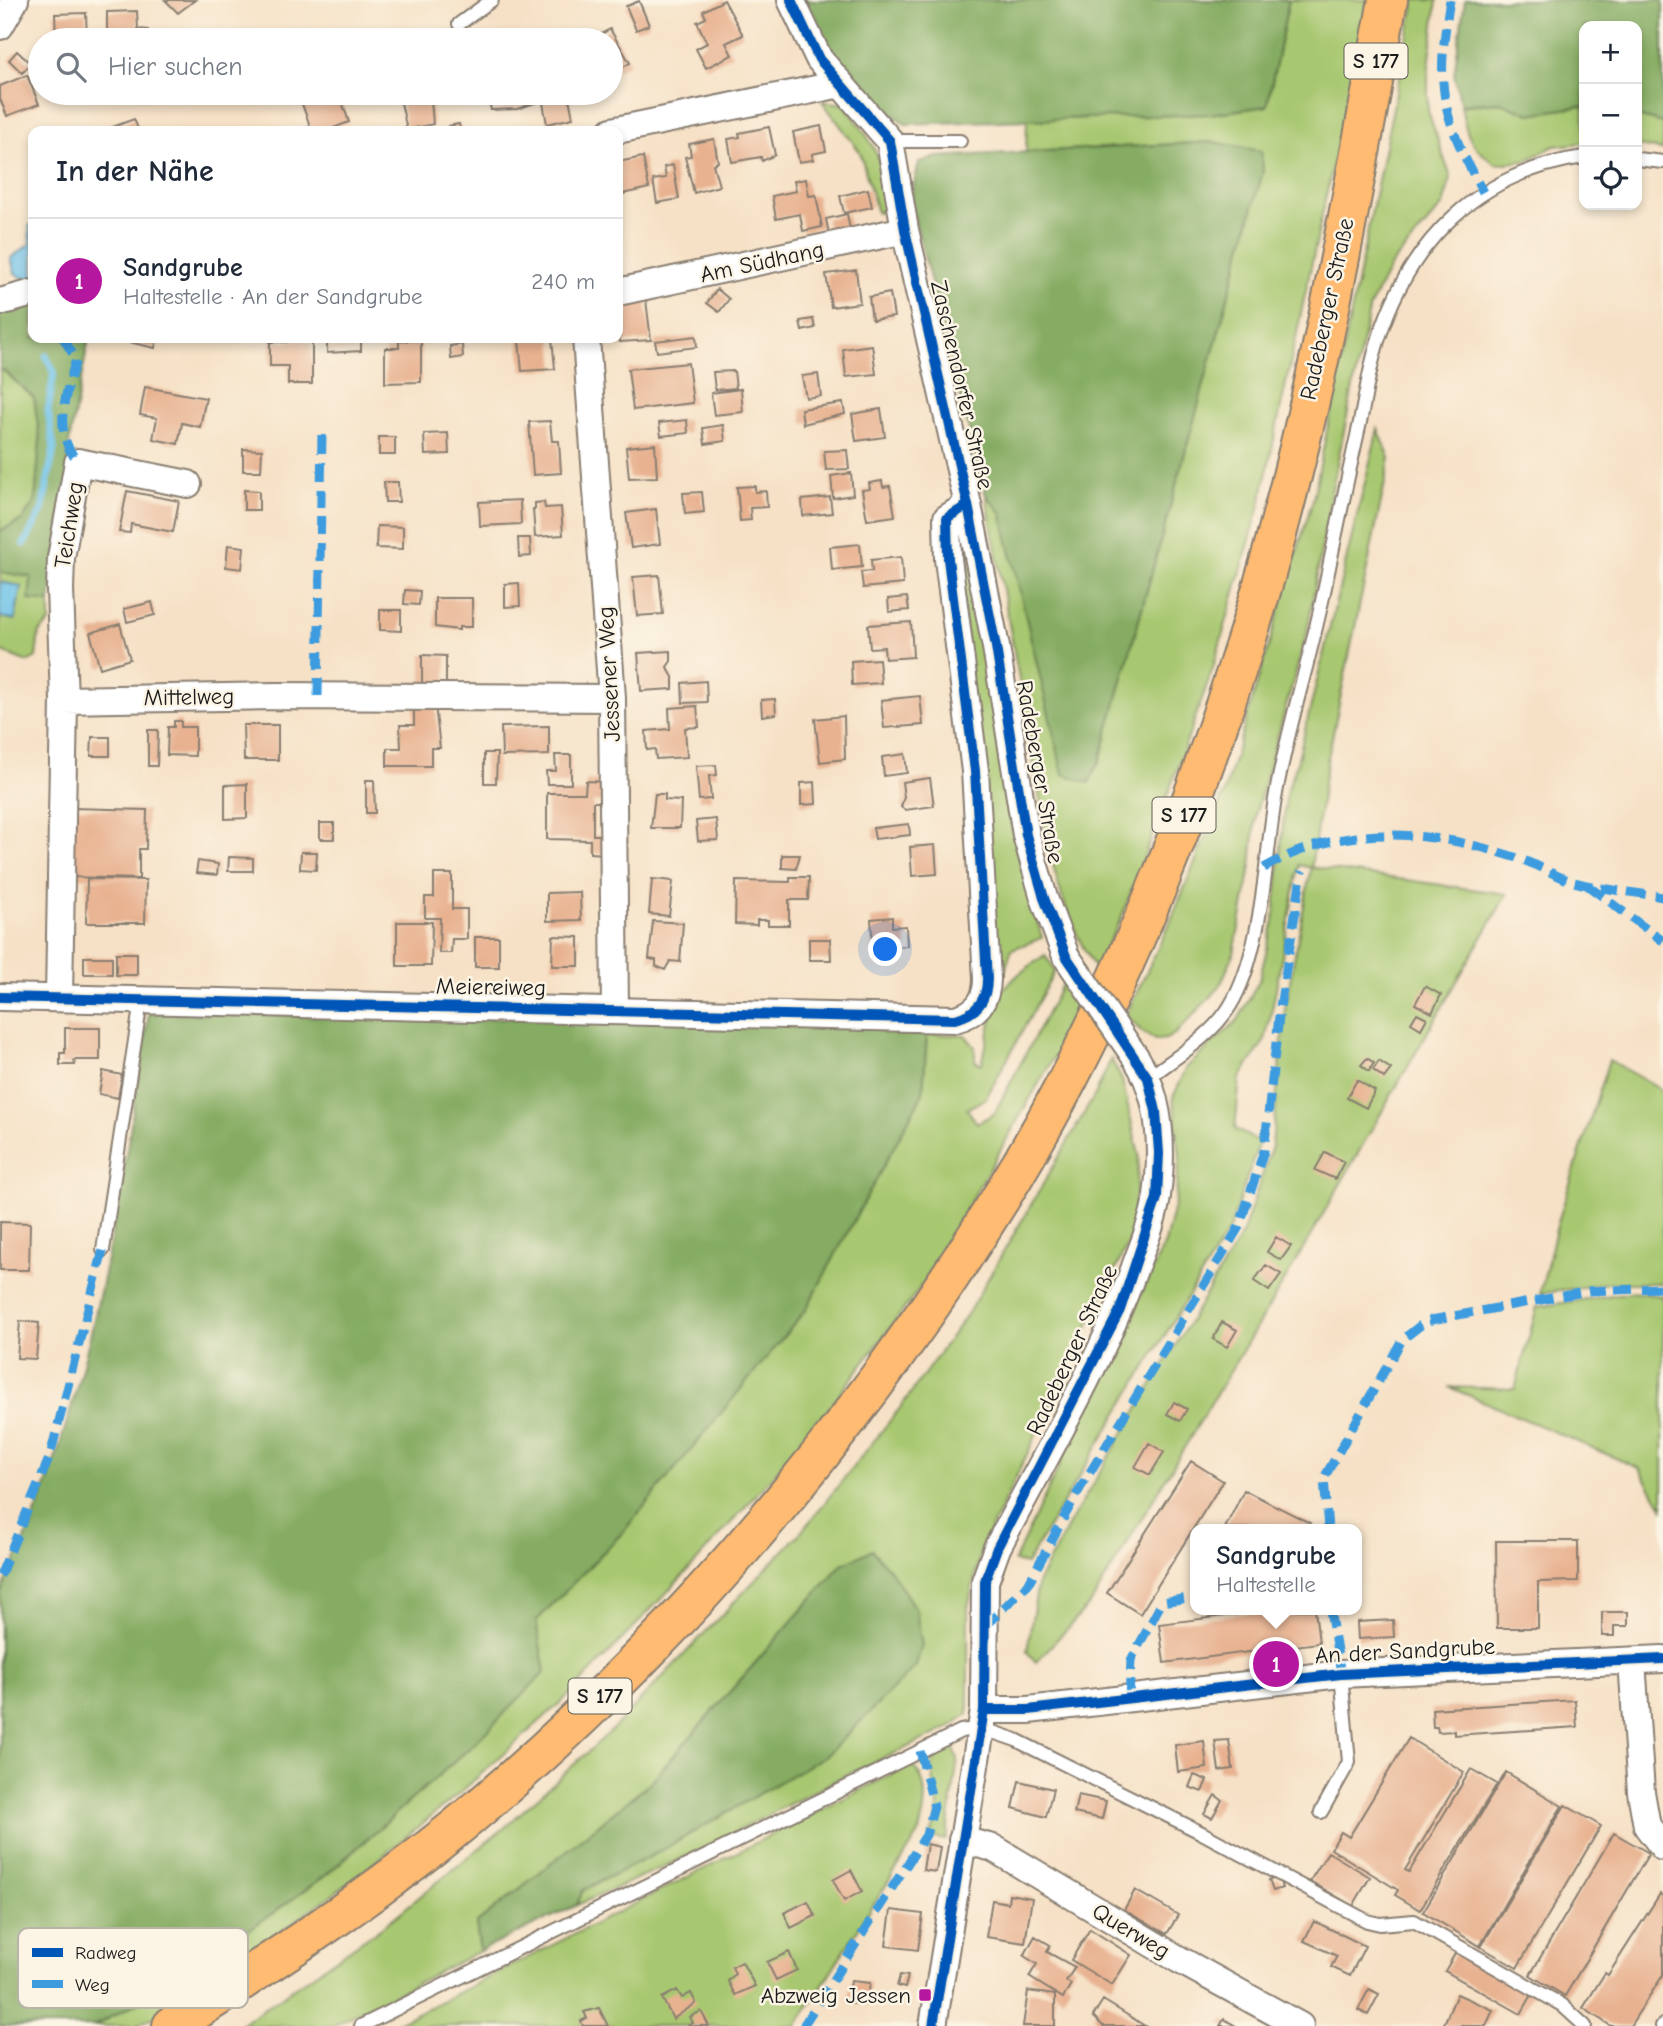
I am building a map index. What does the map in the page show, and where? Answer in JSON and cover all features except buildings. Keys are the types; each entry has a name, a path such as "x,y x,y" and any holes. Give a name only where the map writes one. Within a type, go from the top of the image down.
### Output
{"highway":[{"name":"Radeberger Straße","path":"333,1921 483,1805 587,1709 713,1584 834,1437 934,1301 1003,1194 1087,1040 1143,916 1200,775 1238,668 1285,501 1335,278 1388,0"},
{"name":"S 177","path":"248,1976 333,1921"},
{"name":"S 177","path":"248,1998 279,1973 333,1921"},
{"name":"S 177","path":"172,2026 200,2008"},
{"name":"S 177","path":"212,2026 235,2008"}],"street":[{"path":"0,26 15,0"},
{"path":"791,0 819,59 890,141"},
{"path":"623,129 841,84"},
{"name":"Zaschendorfer Straße","path":"890,141 905,230 968,505 947,518 948,559 975,771 987,979 987,992 977,1008"},
{"name":"Am Südhang","path":"623,291 905,230"},
{"path":"0,302 28,294"},
{"name":"Jessener Weg","path":"586,343 612,698 615,1010"},
{"name":"Teichweg","path":"64,700 61,558 78,462 188,484"},
{"name":"Radeberger Straße","path":"933,2026 982,1719 985,1581 997,1548 1120,1310 1157,1198 1159,1153 1156,1111 1142,1068 1066,956 1044,898 1026,835 996,647 968,505"},
{"name":"Mittelweg","path":"64,700 277,696 612,698"},
{"path":"59,998 64,700"},
{"name":"Meiereiweg","path":"0,996 956,1019 969,1016 977,1008"},
{"name":"An der Sandgrube","path":"982,1719 1028,1710 1341,1674 1663,1659"},
{"path":"1632,1661 1641,1792 1647,1826 1663,1847"},
{"name":"Querweg","path":"962,1840 993,1848 1178,1959 1300,2026"}],"lane":[{"path":"459,24 492,0"},
{"path":"890,141 960,141"},
{"path":"1142,1068 1205,1035 1230,1007 1245,972 1257,922 1276,794 1316,631 1378,342 1405,274 1435,233 1483,192 1537,166 1579,159"},
{"path":"1642,160 1663,163"},
{"path":"103,1250 141,1001"},
{"path":"1321,1812 1349,1762 1341,1674"},
{"path":"361,2026 982,1719 1016,1740 1177,1820 1367,1921 1380,1924 1404,1919 1414,1921 1562,2005 1585,2026"}],"green space":[{"path":"800,0 1289,0 1267,106 1210,114 905,124 853,82 834,60"},
{"path":"1289,0 1368,0 1260,505 1213,668 1120,921 1095,968 1068,914 1044,826 986,495 1001,512 1100,760 1263,171 1261,151 1214,142 1026,152 1027,120 1210,114 1267,106"},
{"path":"1415,0 1437,0 1428,75 1428,111 1451,178 1443,205 1391,265 1370,306 1331,493 1307,633 1256,812 1251,867 1234,953 1219,988 1176,1033 1166,1039 1155,1040 1142,1032 1126,1015 1168,927 1224,793 1313,499"},
{"path":"1465,0 1663,0 1663,123 1642,117 1642,21 1579,21 1579,107 1530,114 1500,102 1461,105 1454,74"},
{"path":"822,101 844,104 864,131 880,164 892,208 877,213 860,152"},
{"path":"1500,102 1530,114 1579,107 1579,144 1554,146 1525,161 1496,164 1480,152 1471,140 1461,106"},
{"path":"1642,117 1663,123 1663,150 1642,147"},
{"path":"1214,142 1261,151 1263,171 1100,760 1089,783 1063,774 1001,512 986,495 910,201 919,162 937,157"},
{"path":"28,304 28,343 88,343 68,449 69,466 50,602 29,600 31,577 0,572 0,531 22,520 35,501 40,440 34,398 0,370 0,312"},
{"path":"0,370 34,398 40,440 35,501 22,520 0,531"},
{"path":"1378,429 1390,458 1327,762 1311,867 1507,894 1292,1268 1091,1603 1036,1662 1027,1652 1038,1581 1243,1232 1272,1146 1285,1008 1311,868 1299,865 1265,1040 1240,1078 1235,1129 1259,1142 1230,1228 1026,1564 1014,1561 1165,1243 1175,1202 1180,1156 1173,1097 1187,1067 1238,1020 1259,981 1274,921 1286,794 1297,763"},
{"path":"964,523 1012,831 1042,938 1012,949 1004,973 996,974 957,526"},
{"path":"0,572 32,577 50,602 50,622 39,633 36,657 27,662 0,651 0,617 15,619 20,586 0,582"},
{"path":"1045,955 1055,971 986,1098 967,1109 977,1123 994,1114 1064,981 1081,1010 923,1284 805,1440 696,1562 569,1695 462,1791 353,1880 248,1955 248,1930 325,1876 473,1745 536,1621 623,1532 805,1310 923,1093 927,1034 965,1035 975,1047 975,1061 982,1064 997,995 1020,973"},
{"path":"149,1013 905,1024 906,1032 927,1034 923,1093 805,1311 623,1532 536,1621 545,1672 473,1745 325,1876 248,1930 248,1928 18,1928 18,2008 127,2008 94,2026 0,2026 0,1594 31,1525 57,1455 78,1383 112,1236"},
{"path":"1111,1059 1122,1080 1139,1155 1133,1233 981,1550 968,1607 968,1714 947,1729 836,1780 701,1850 577,1905 583,1890 657,1853 828,1754 842,1564 649,1784 476,1924 480,1951 332,2026 239,2026 386,1924 503,1829 611,1731 803,1530 900,1408 968,1313 1096,1093"},
{"path":"1609,1060 1663,1091 1663,1283 1608,1283 1540,1294 1558,1222"},
{"path":"1631,1292 1663,1296 1663,1508 1639,1468 1449,1387 1515,1389 1537,1307"},
{"path":"872,1550 891,1571 916,1610 922,1645 916,1666 828,1754 657,1853 583,1890 577,1905 480,1951 476,1924 649,1784 842,1564"},
{"path":"946,1746 953,1747 958,1758 946,1840 930,1837 938,1809 932,1766 938,1752"},
{"path":"912,1764 922,1780 925,1798 918,1835 796,2026 392,2026"},
{"path":"127,2008 170,2008 136,2026 94,2026"}],"water":[{"path":"28,245 28,280 15,274 11,258"},
{"path":"0,582 21,586 15,620 0,617"}],"waterway":[{"path":"24,544 42,511 54,448 48,411 54,372 46,356"}],"marked path":[{"path":"1450,0 1443,56 1445,100 1458,142 1483,192"},
{"path":"66,343 76,359 65,399 63,425 65,438 78,462"},
{"path":"318,696 322,431"},
{"path":"1264,868 1294,853 1326,843 1390,835 1423,837 1488,849 1574,882 1663,897"},
{"path":"984,1627 1028,1584 1075,1497 1239,1227 1264,1151 1280,1007 1302,871"},
{"path":"1588,886 1663,941"},
{"path":"0,1576 50,1456 103,1250"},
{"path":"1328,1524 1324,1478 1402,1340 1426,1321 1589,1291 1663,1288"},
{"path":"1129,1698 1131,1660 1162,1602 1190,1598"},
{"path":"1331,1615 1341,1674"},
{"path":"803,2026 926,1835 934,1807 920,1751"}],"cycle path":[{"path":"791,0 819,59 890,141 905,230 968,505 996,647 1026,835 1044,898 1066,956 1148,1078 1156,1111 1159,1153 1157,1198 1120,1310 997,1548 985,1581 984,1710 933,2026"},
{"path":"0,997 955,1019 969,1014 982,1000 987,979 975,771 948,559 947,518 968,505"},
{"path":"984,1710 1028,1710 1341,1674 1663,1659"}],"place":[{"name":"Sandgrube","path":"1276,1664"},
{"name":"Abzweig Jessen","path":"925,1995"}]}
